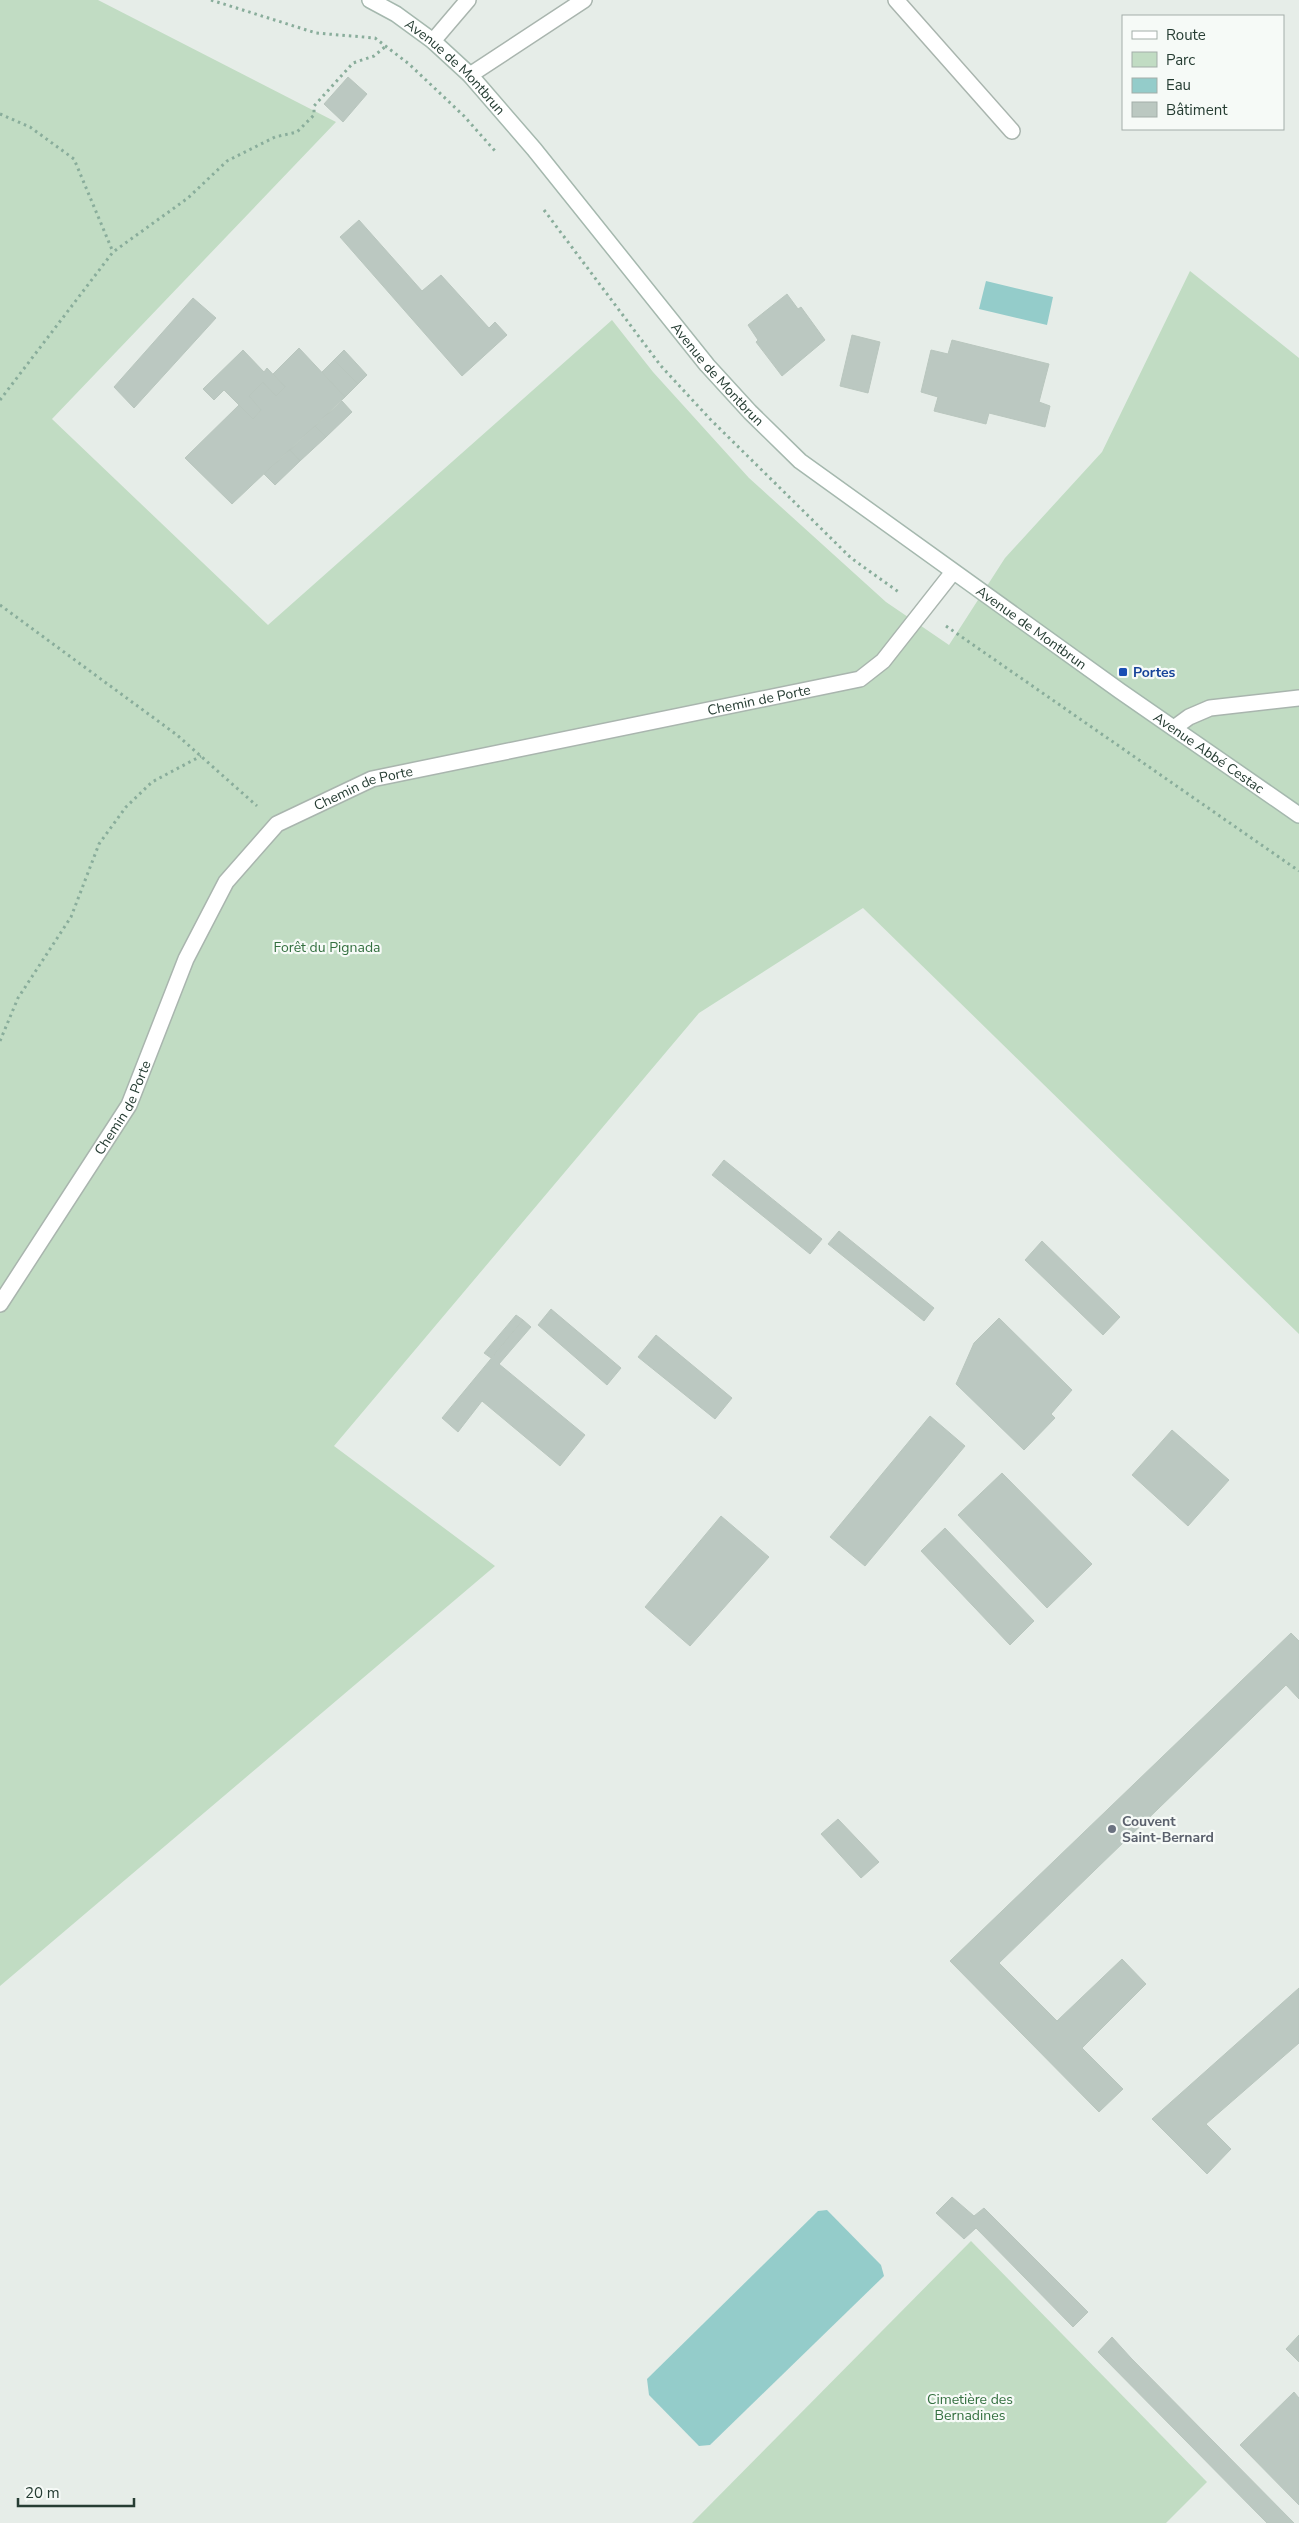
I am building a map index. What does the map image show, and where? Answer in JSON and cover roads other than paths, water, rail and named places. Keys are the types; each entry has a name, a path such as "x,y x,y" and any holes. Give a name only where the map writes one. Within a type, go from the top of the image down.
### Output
{"street":[{"name":"Avenue de Montbrun","path":"370,0 396,14 432,41 470,75 534,149 689,344 750,412 800,461 1120,692"},
{"path":"432,41 468,0"},
{"path":"470,75 584,0"},
{"path":"896,0 1012,131"},
{"name":"Chemin de Porte","path":"0,1304 129,1105 186,959 226,882 277,824 372,779 860,679 883,661 953,572"},
{"name":"Avenue Abbé Cestac","path":"1120,692 1299,815"},
{"path":"1174,728 1189,717 1210,708 1299,698"}],"water":[{"path":"986,281 1053,297 1047,325 979,309"},
{"path":"827,2210 881,2265 884,2276 710,2445 699,2446 649,2395 647,2379 818,2211"}],"place":[{"name":"Portes","path":"1123,672"},
{"name":"Couvent Saint-Bernard","path":"1112,1829"}],"park label":[{"name":"Forêt du Pignada","path":"327,947"},
{"name":"Cimetière des Bernadines","path":"970,2408"}]}
